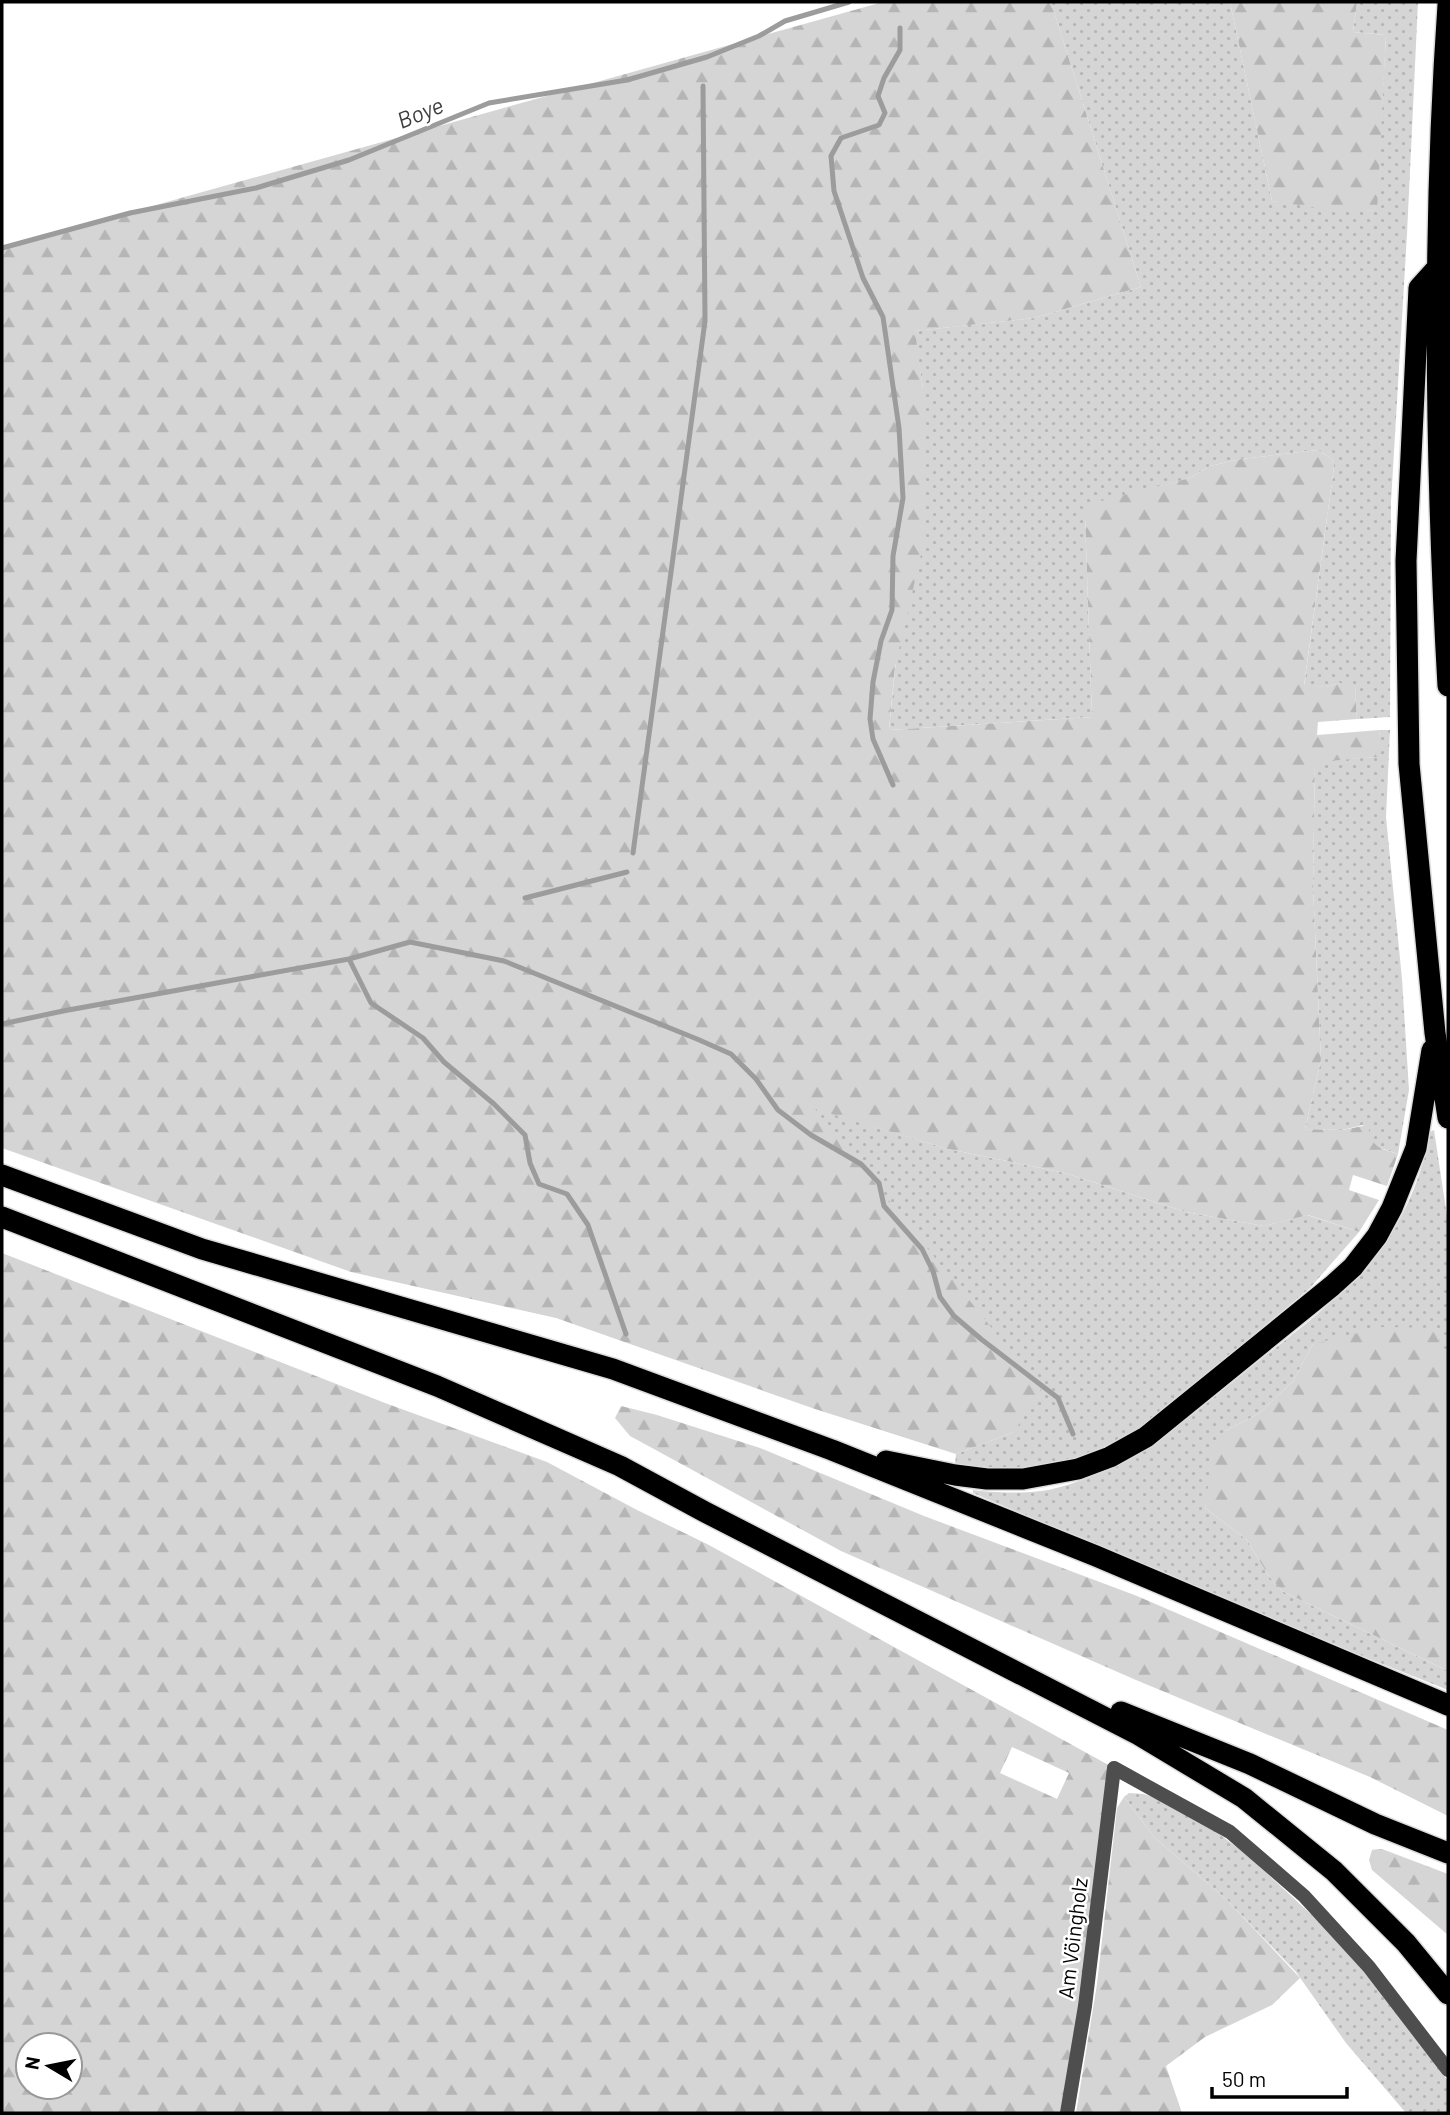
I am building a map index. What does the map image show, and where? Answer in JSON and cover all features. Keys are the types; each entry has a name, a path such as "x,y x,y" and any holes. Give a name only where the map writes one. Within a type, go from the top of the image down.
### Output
{"highway":[{"path":"1448,5 1442,89 1437,268 1438,455 1448,686"},
{"path":"1437,268 1419,288 1406,561 1409,764 1435,1033 1448,1118"},
{"path":"832,1450 955,1475 1023,1479 1078,1469 1110,1457 1146,1437 1332,1286 1353,1267 1377,1236 1392,1208 1416,1148 1435,1033"},
{"path":"2,1175 202,1249 613,1369 832,1450 1096,1556 1448,1705"},
{"path":"2,1217 437,1385 594,1455 1139,1735 1244,1798 1334,1871 1406,1943 1448,1994"},
{"path":"987,1656 1250,1764 1375,1824 1448,1853"}],"street":[{"name":"Am Vöingholz","path":"1067,2113 1085,2006 1115,1768 1230,1832 1304,1896 1369,1967 1448,2070"}],"green space":[{"path":"883,2 1051,2 1141,287 1034,318 915,331 923,389 923,546 895,667 889,730 1092,717 1085,517 1090,506 1190,478 1210,466 1241,459 1318,450 1332,459 1334,467 1304,685 1326,687 1349,682 1355,687 1357,719 1318,722 1317,735 1380,730 1377,757 1315,762 1313,887 1321,1060 1305,1129 1342,1130 1368,1125 1371,1138 1377,1146 1398,1154 1387,1186 1353,1175 1349,1190 1379,1200 1359,1232 1308,1215 1264,1226 1186,1212 1065,1173 948,1149 815,1109 1041,1389 1014,1432 956,1454 815,1409 556,1318 351,1272 2,1148 2,248"},
{"path":"1051,2 1230,2 1272,201 1376,211 1386,35 1353,32 1357,2 1418,2 1391,502 1390,717 1357,719 1355,687 1340,683 1326,687 1304,686 1334,467 1332,459 1318,450 1241,459 1210,466 1190,478 1146,490 1085,517 1092,717 889,730 923,389 914,331 1034,318 1141,287"},
{"path":"1230,2 1357,2 1353,32 1386,35 1377,211 1324,209 1272,201"},
{"path":"1380,730 1390,730 1386,817 1402,979 1409,1090 1398,1154 1375,1146 1363,1125 1342,1130 1305,1129 1321,1060 1313,887 1315,761 1376,757"},
{"path":"814,1108 948,1149 1065,1173 1186,1212 1264,1226 1307,1215 1359,1232 1310,1288 1146,1424 1084,1458 1037,1469 998,1470 955,1465 956,1454 1014,1432"},
{"path":"1434,1130 1448,1223 1448,1359 1313,1344 1293,1381 1260,1413 1225,1431 1205,1508 1247,1540 1268,1575 1282,1591 1448,1671 1448,1690 973,1493 973,1490 1045,1491 1082,1480 1135,1454 1209,1402 1326,1306 1373,1258 1395,1228 1408,1202 1430,1132"},
{"path":"2,1253 385,1403 547,1462 707,1544 1114,1768 1067,2113 2,2113","holes":["1012,1747 1069,1773 1057,1799 1000,1773"]},
{"path":"1382,1327 1434,1328 1448,1359 1448,1671 1282,1591 1268,1575 1247,1540 1205,1508 1214,1443 1225,1431 1260,1413 1293,1381 1313,1344"},
{"path":"621,1406 760,1448 924,1516 1137,1596 1448,1730 1448,1816 1370,1777 1136,1680 841,1551 630,1436 615,1418"},
{"path":"1129,1793 1144,1794 1161,1800 1212,1829 1245,1853 1331,1933 1372,1980 1448,2081 1448,2113 1406,2113 1346,2043 1296,1972 1227,1900 1155,1838 1124,1797"},
{"path":"1124,1797 1155,1838 1227,1900 1300,1978 1272,2005 1205,2037 1166,2066 1182,2113 1076,2113 1097,1984 1117,1808"},
{"path":"1382,1849 1448,1874 1448,1935 1372,1870 1369,1860 1372,1850"}],"waterway":[{"name":"Boye","path":"2,248 130,213 256,188 349,160 489,103 627,80 707,57 759,36 785,21 849,2"},
{"path":"893,785 873,739 870,719 873,682 881,641 892,610 893,556 903,498 899,428 883,317 863,278 834,191 831,156 841,138 879,125 885,113 878,96 884,78 900,50 900,28"},
{"path":"633,853 705,321 703,86"},
{"path":"525,898 627,872"},
{"path":"2,1024 349,959 410,942 504,961 731,1054 756,1079 778,1110 811,1135 861,1164 879,1183 884,1206 922,1249 933,1271 940,1297 954,1316 1058,1398 1073,1434"},
{"path":"349,959 371,1003 423,1038 444,1062 494,1104 525,1135 530,1163 539,1184 567,1194 588,1225 626,1334"}]}
